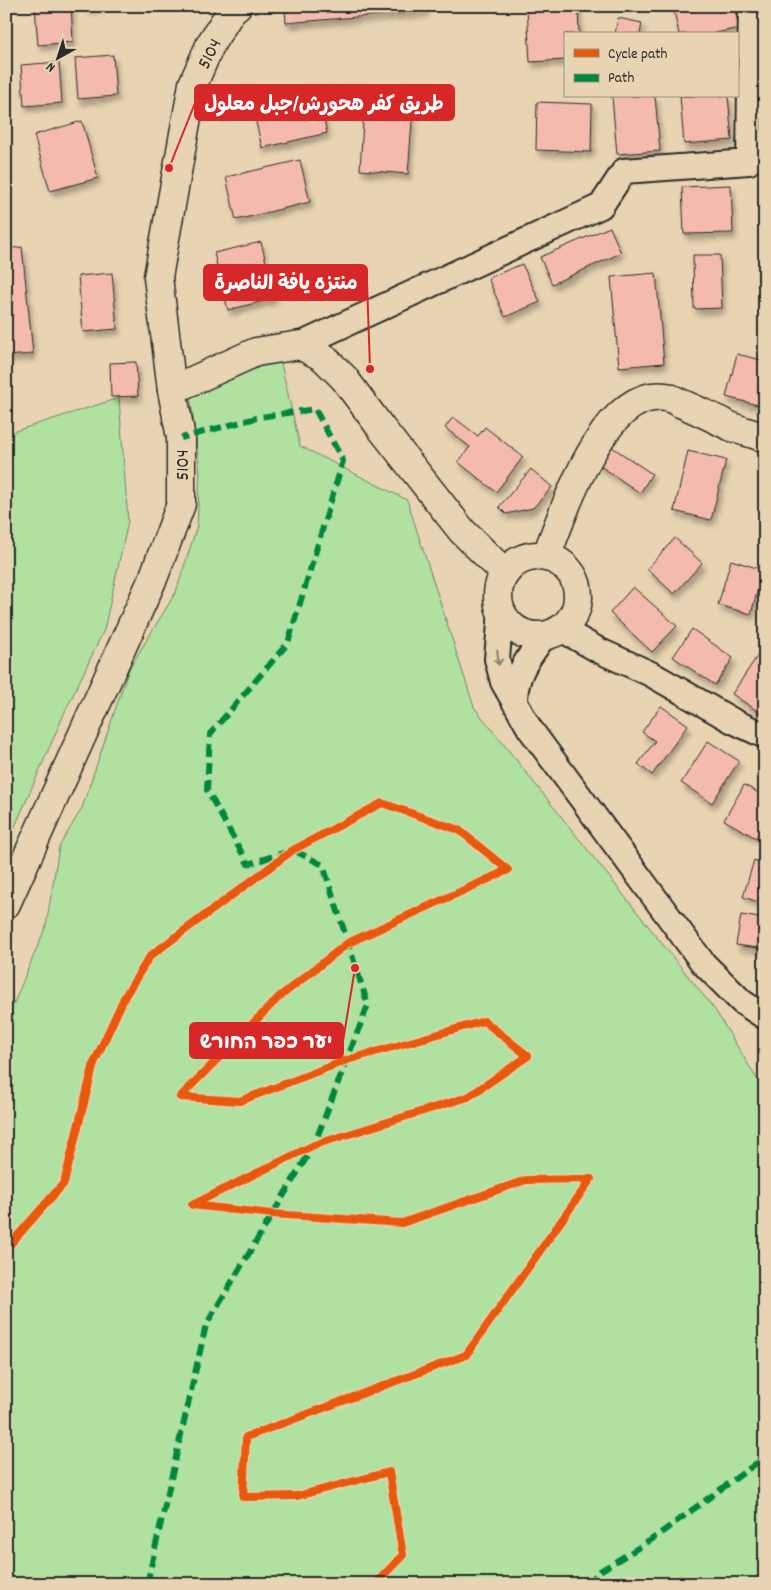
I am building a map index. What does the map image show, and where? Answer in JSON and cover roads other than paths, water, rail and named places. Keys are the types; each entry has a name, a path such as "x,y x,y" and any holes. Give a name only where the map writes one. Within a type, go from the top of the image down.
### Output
{"street":[{"name":"5104","path":"6,904 154,576 181,504 181,438 172,390 158,278 193,84 212,44 232,10 237,6"},
{"path":"172,390 256,352 300,345 601,206 624,171 749,162 751,6"},
{"path":"300,345 324,357 344,378 462,531 505,573"},
{"path":"546,557 579,476 603,433 624,410 643,399 666,397 734,427 765,438"},
{"path":"515,701 515,687 524,665 553,632 569,621 575,611 578,600 577,588 573,577 557,561 546,557 534,556 523,559 513,565 505,573 498,592 501,611 497,659 503,682 530,730 703,963 742,1002 765,1018"},
{"path":"501,611 514,628 524,633 534,636 553,632 600,651 651,674 733,721 765,736"}],"place":[{"name":"طريق كفر هحورش/جبل معلول","path":"169,168"},
{"name":"منتزه يافة الناصرة","path":"370,369"},
{"name":"יער כפר החורש","path":"355,968"}]}
